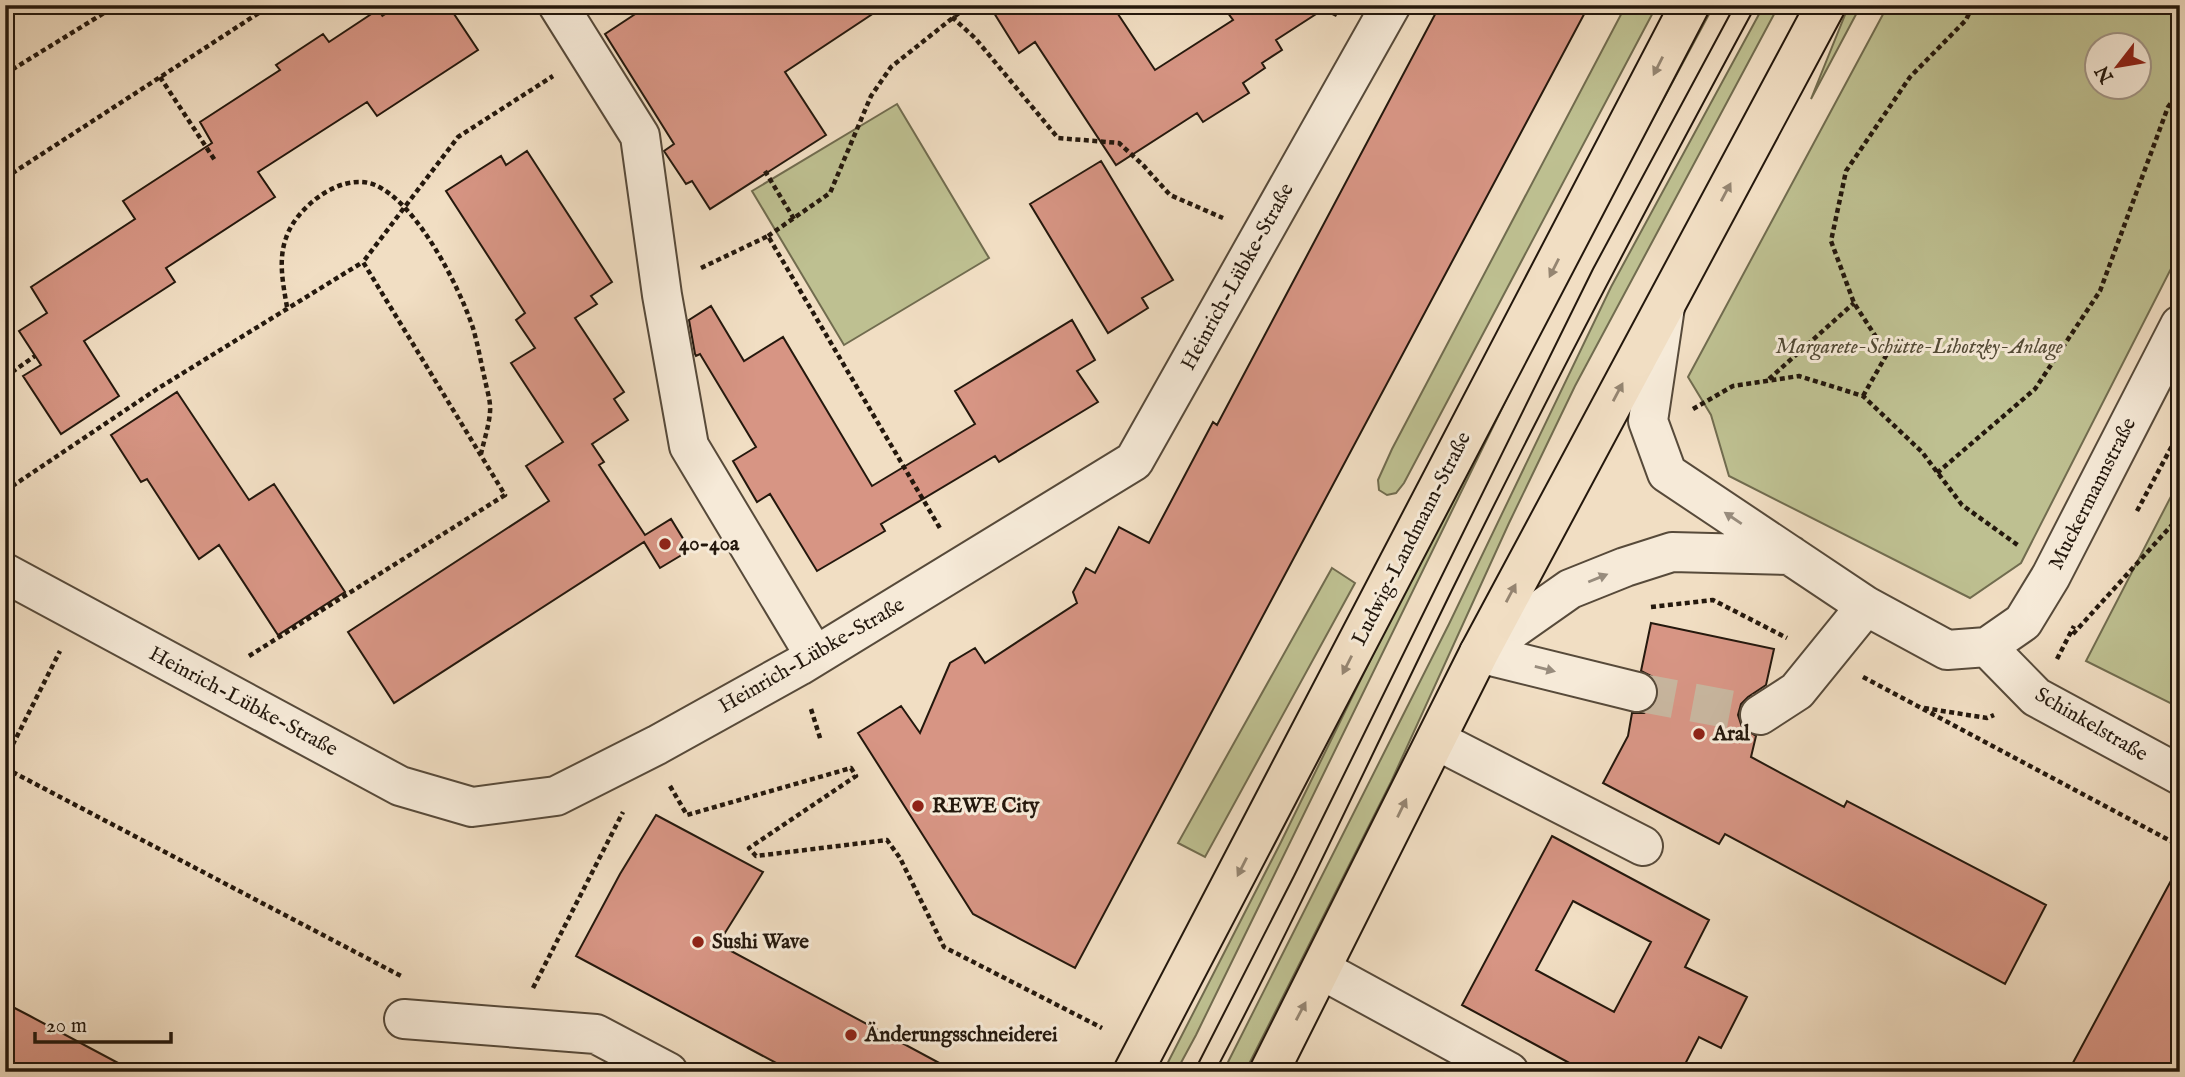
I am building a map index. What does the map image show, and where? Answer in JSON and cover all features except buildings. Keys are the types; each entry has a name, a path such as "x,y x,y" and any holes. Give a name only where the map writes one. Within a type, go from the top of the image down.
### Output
{"main road":[{"name":"Ludwig-Landmann-Straße","path":"1133,1072 1690,5"},
{"path":"1269,1072 1479,653 1826,5"}],"street":[{"path":"558,5 640,136 662,295 689,446 815,656"},
{"name":"Heinrich-Lübke-Straße","path":"5,573 400,786 472,807 555,796 657,745 815,656 1134,461 1391,5"},
{"path":"1666,303 1648,421 1667,473 1867,606 1947,650 1987,647"},
{"name":"Muckermannstraße","path":"1987,647 2023,622 2052,576 2180,325"},
{"path":"1479,653 1570,589 1672,552 1790,555"},
{"path":"1760,715 1797,691 1867,606"},
{"name":"Schinkelstraße","path":"1987,647 2036,697 2180,775"},
{"path":"1479,653 1637,692"},
{"path":"1436,740 1643,846"},
{"path":"1322,970 1509,1072"},
{"path":"404,1019 596,1034 668,1072"}],"path":[{"path":"5,74 117,5"},
{"path":"5,178 271,5"},
{"path":"377,5 384,16"},
{"path":"662,295 705,265 768,236 830,193 871,96 891,67 969,5"},
{"path":"1863,396 1887,354 1854,303 1832,241 1846,171 1910,77 1966,20 1973,5"},
{"path":"952,17 975,38 1058,138 1119,144 1143,165 1170,195 1263,234"},
{"path":"5,491 157,388 363,262 458,138 589,54"},
{"path":"160,77 216,162"},
{"path":"1937,472 2035,389 2100,291 2168,107 2180,90"},
{"path":"765,171 794,219"},
{"path":"287,307 281,271 286,237 298,216 316,200 336,188 356,182 375,185 405,206 424,232 472,327 491,410 481,455"},
{"path":"768,236 962,567"},
{"path":"206,682 505,495 363,262"},
{"path":"1767,381 1854,303"},
{"path":"5,377 35,356"},
{"path":"1689,411 1733,386 1800,376 1863,396 1922,452 1962,505 2013,541 2052,576"},
{"path":"2067,640 2180,516"},
{"path":"1637,608 1713,600 1826,657 2180,846"},
{"path":"5,760 59,652"},
{"path":"657,745 673,794 687,815 851,768 856,776 748,848 756,856 887,840 900,859 944,947 1102,1028"},
{"path":"5,768 411,982"},
{"path":"528,998 626,805"}],"green space":[{"path":"1626,5 1657,5 1404,483 1396,493 1387,495 1379,490 1378,480 1392,449"},
{"path":"1705,5 1714,5 1551,308 1196,1035 1176,1072 1163,1072 1281,842 1548,298"},
{"path":"1764,5 1779,5 1575,386 1509,523 1391,782 1245,1072 1223,1072 1449,624 1611,287"},
{"path":"1849,5 1861,5 1811,99"},
{"name":"Margarete-Schütte-Lihotzky-Anlage","path":"1888,5 2180,5 2180,251 2021,563 1970,598 1729,476 1711,415 1688,377"},
{"path":"897,104 989,258 844,345 752,191"},
{"path":"2180,479 2180,708 2086,661"},
{"path":"1332,568 1355,583 1205,857 1178,843"}],"tunnel":[{"path":"1637,692 1760,715"}],"tram line":[{"path":"1194,1072 1294,876 1593,269 1735,5"},
{"path":"1215,1072 1306,893 1525,444 1756,5"}],"place":[{"name":"40-40a","path":"665,544"},
{"name":"Aral","path":"1699,734"},
{"name":"REWE City","path":"918,806"},
{"name":"Sushi Wave","path":"698,942"},
{"name":"Änderungsschneiderei","path":"851,1035"}]}
